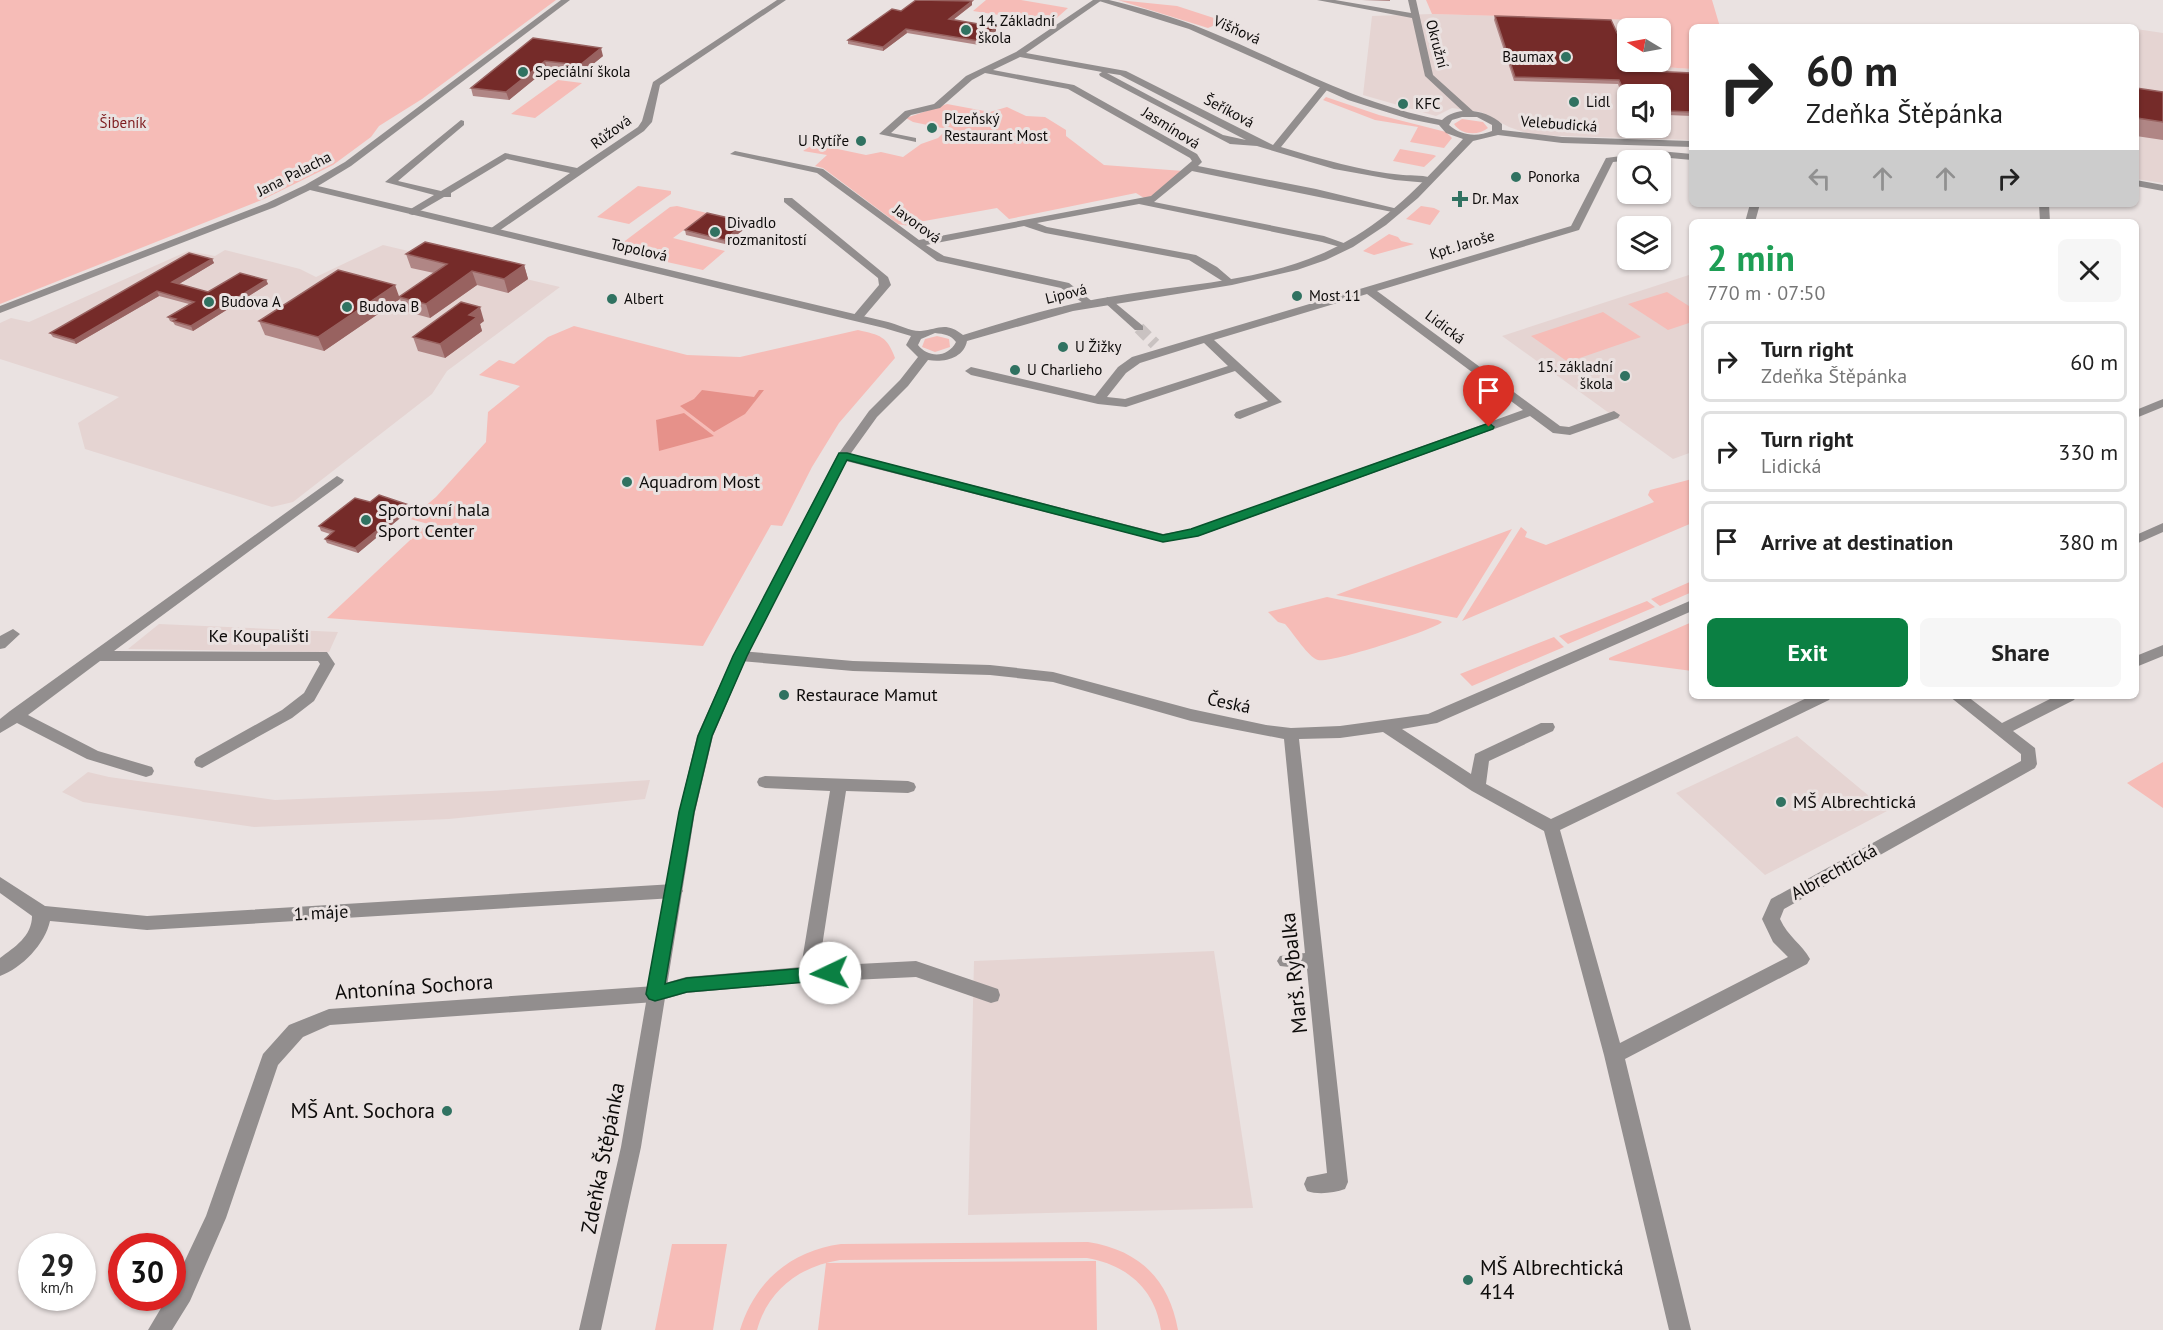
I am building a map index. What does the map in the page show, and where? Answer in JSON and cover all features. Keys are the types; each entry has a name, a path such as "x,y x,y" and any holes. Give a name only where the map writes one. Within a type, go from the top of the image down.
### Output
{"street":[{"name":"Jana Palacha","path":"0,310 271,205 309,187 348,164 566,0"},
{"path":"913,140 884,134 908,113 937,106 961,84 1019,54 1099,0"},
{"name":"Višňová","path":"1099,0 1144,11 1203,31 1324,88 1404,116 1444,123"},
{"path":"1321,0 1415,16"},
{"name":"Okružní","path":"1412,0 1429,76 1471,114"},
{"name":"Růžová","path":"492,231 641,129 647,122 656,84 779,2"},
{"name":"Šeříková","path":"1019,54 1105,69 1102,74 1233,142 1260,144 1334,166 1395,177 1429,180"},
{"name":"Jasmínová","path":"919,243 1135,201 1154,200 1197,162 1194,156 1071,87 986,71"},
{"path":"1275,148 1324,88"},
{"path":"1471,114 1450,117 1444,123 1444,126 1454,133 1471,137"},
{"name":"Velebudická","path":"1471,114 1493,120 1499,128 1497,132"},
{"path":"445,194 390,182 462,123"},
{"name":"Velebudická","path":"1471,137 1487,136 1497,132 1562,140 1689,144"},
{"name":"Lipová","path":"925,356 953,354 962,345 961,339 1089,304 1227,281 1301,265 1365,236 1397,210 1471,137"},
{"name":"Javorová","path":"735,154 820,171 941,259 1065,285 1089,304"},
{"name":"Kpt. Jaroše","path":"1098,400 1122,370 1158,348 1207,340 1575,228 1609,160 1659,154 1689,157"},
{"path":"413,212 505,156 580,172"},
{"path":"1192,168 1397,210"},
{"path":"2139,184 2163,188"},
{"name":"Topolová","path":"309,187 858,318 919,335 940,330 951,332 961,339"},
{"path":"788,200 884,277 885,285 858,318"},
{"path":"1135,201 1215,219 1324,239 1347,246"},
{"path":"1027,223 1045,230 1192,257 1213,269 1227,281"},
{"name":"Lidická","path":"1369,290 1557,430 1570,431 1614,415"},
{"path":"1108,300 1139,328"},
{"path":"919,335 913,340 912,348 925,356"},
{"path":"1207,340 1276,402 1240,415"},
{"name":"Zdeňka Štěpánka","path":"590,1330 631,1147 687,812 701,749 740,656 843,456 873,414 904,383 925,356"},
{"path":"971,371 1098,400 1126,403 1236,367"},
{"path":"2139,413 2163,403"},
{"path":"843,456 1163,538 1194,533 1530,412"},
{"path":"0,727 337,480"},
{"path":"2139,539 2163,527"},
{"name":"Česká","path":"740,656 853,666 990,670 1053,677 1191,715 1291,734 1340,732 1431,719 1689,606"},
{"path":"0,644 13,634"},
{"path":"2139,661 2163,650"},
{"name":"Ke Koupališti","path":"95,656 322,656 328,664 309,697 278,719 202,762"},
{"path":"1551,827 1818,699"},
{"name":"Albrechtická","path":"1614,1056 1807,956 1779,937 1771,919 1777,904 2029,764 2030,752 1961,699"},
{"path":"2002,730 2063,699"},
{"path":"15,715 93,755 146,771"},
{"path":"1386,726 1478,787 1551,827 1614,1056 1680,1330"},
{"path":"1478,787 1481,758 1546,727"},
{"name":"Marš. Rybalka","path":"1291,734 1338,1182 1314,1184"},
{"path":"765,782 908,787"},
{"path":"809,974 839,785"},
{"path":"0,884 41,914 43,924 35,938 0,968"},
{"name":"1. máje","path":"41,914 147,923 674,891"},
{"path":"1286,961 1315,961"},
{"path":"655,994 687,985 809,974 916,969 991,995"},
{"name":"Antonína Sochora","path":"159,1330 182,1293 216,1218 270,1060 296,1031 329,1017 655,994"}],"shaded area":[{"path":"1432,14 1617,19 1617,72 1671,72 1671,68 1689,69 1689,140 1628,138 1671,138 1671,84 1617,84 1617,138 1532,135 1509,127 1481,112 1452,108 1436,116 1363,95 1372,16"},
{"path":"2139,29 2163,33 2163,183 2139,179"},
{"path":"383,245 560,287 447,371 432,394 293,502 272,507 85,449 78,423 119,397 0,359 0,323 11,318 29,322 188,251 215,256 225,250 300,269 316,277"},
{"name":"15. základní škola","path":"1689,275 1689,453 1673,459 1502,336"},
{"path":"702,390 754,397 759,390 764,390 745,414 714,432 680,406 694,399"},
{"path":"684,413 714,436 659,451 656,420"},
{"path":"159,624 338,632 329,652 128,649"},
{"name":"MŠ Albrechtická","path":"1797,736 1887,811 1765,875 1676,793"},
{"path":"88,772 109,777 275,800 491,791 650,780 645,799 449,819 254,827 83,802 62,792"},
{"path":"1214,951 1253,1208 968,1215 974,961"}],"green space":[{"name":"Šibeník","path":"0,0 556,0 422,99 379,126 371,137 333,165 264,199 0,304"},
{"path":"986,0 1021,0 1068,8 1051,23 973,11"},
{"path":"1118,0 1177,6 1223,21 1227,20 1208,28"},
{"path":"1426,0 1712,0 1719,24 1689,24 1689,69 1671,68 1671,18 1617,20 1432,14"},
{"path":"558,80 582,83 535,118 511,114"},
{"path":"1326,97 1379,115 1446,132 1452,138 1444,148 1410,142 1418,127 1375,120 1323,100"},
{"path":"947,104 990,112 1007,107 1026,116 1045,117 1066,130 1066,136 1104,165 1183,171 1153,197 1144,198 1136,193 1009,219 997,208 913,223 914,227 898,224 823,168 815,166 827,155 803,151 814,144 866,155 881,152 903,157 921,144 938,138 947,129 913,122 906,118"},
{"path":"1462,119 1483,122 1488,128 1479,132 1465,132 1454,124"},
{"path":"1400,149 1436,156 1424,167 1393,161"},
{"path":"638,186 671,191 671,194 629,224 597,217"},
{"path":"677,206 707,213 673,238 725,251 703,270 613,250 670,207"},
{"path":"1421,206 1440,211 1430,225 1406,219"},
{"path":"1389,234 1398,237 1401,241 1414,244 1374,255 1363,251"},
{"path":"1667,292 1689,306 1689,323 1668,330 1628,304"},
{"path":"1603,312 1641,337 1568,362 1531,336"},
{"name":"Aquadrom Most","path":"574,326 687,355 740,357 858,330 872,333 886,341 895,358 839,423 812,467 782,526 771,525 703,646 327,618 424,527 454,531 410,519 436,497 486,442 488,412 520,386 479,375 499,360 514,364 548,337"},
{"path":"937,336 949,339 950,347 935,352 922,347 925,339"},
{"path":"1689,480 1689,524 1462,621 1521,527 1527,532 1525,537 1546,545 1654,502 1648,495 1650,490"},
{"path":"1512,529 1457,618 1336,595"},
{"path":"1689,582 1689,593 1660,606 1651,599"},
{"path":"1327,597 1442,622 1381,646 1341,657 1318,660 1306,650 1285,624 1278,622 1268,612"},
{"path":"1647,601 1655,607 1568,644 1559,636"},
{"path":"1689,623 1689,671 1609,660 1609,658"},
{"path":"1554,637 1564,647 1472,686 1460,674"},
{"path":"2163,762 2163,808 2127,783"},
{"path":"1088,1242 1122,1252 1149,1270 1167,1296 1178,1330 1161,1330 1153,1302 1137,1281 1115,1266 1087,1258 840,1260 825,1263 799,1274 788,1282 769,1303 757,1330 740,1330 755,1297 777,1271 791,1261 823,1248 841,1244"},
{"path":"672,1244 727,1244 713,1330 655,1330"},
{"path":"1096,1261 1097,1330 818,1330 826,1263"}],"building":[{"name":"14. Základní škola","path":"916,0 972,1 949,19 996,27 979,41 906,29 883,47 848,40 892,9 901,11"},
{"name":"Baumax","path":"1495,16 1611,20 1617,33 1617,72 1689,73 1689,112 1671,111 1671,84 1621,84 1619,80 1515,77"},
{"path":"533,38 601,48 580,65 545,61 506,92 471,88"},
{"path":"2139,88 2163,92 2163,122 2139,118"},
{"name":"Divadlo rozmanitostí","path":"707,213 746,222 724,240 685,230"},
{"path":"425,242 524,265 504,279 472,271 426,304 399,297 447,264 406,254"},
{"name":"Budova A","path":"189,253 212,259 172,282 208,292 240,273 266,280 191,326 173,321 176,319 168,317 194,302 157,291 74,340 50,333"},
{"path":"338,270 395,285 318,337 259,321"},
{"path":"461,302 480,307 469,315 477,317 440,344 413,337"},
{"name":"Sportovní hala Sport Center","path":"379,495 409,505 355,548 325,539 334,531 319,526 355,498 370,502"}],"tunnel":[{"path":"1139,328 1155,344"}],"place":[{"name":"14. Základní škola","path":"966,30"},
{"name":"Baumax","path":"1566,57"},
{"name":"Speciální škola","path":"523,72"},
{"name":"Lidl","path":"1574,102"},
{"name":"KFC","path":"1403,104"},
{"name":"Plzeňský Restaurant Most","path":"932,128"},
{"name":"U Rytíře","path":"861,141"},
{"name":"Ponorka","path":"1516,177"},
{"name":"Dr. Max","path":"1460,199"},
{"name":"Divadlo rozmanitostí","path":"715,232"},
{"name":"Most 11","path":"1297,296"},
{"name":"Albert","path":"612,299"},
{"name":"Budova A","path":"209,302"},
{"name":"Budova B","path":"347,307"},
{"name":"U Žižky","path":"1063,347"},
{"name":"U Charlieho","path":"1015,370"},
{"name":"15. základní škola","path":"1625,376"},
{"name":"Aquadrom Most","path":"627,482"},
{"name":"Sportovní hala Sport Center","path":"366,520"},
{"name":"Restaurace Mamut","path":"784,695"},
{"name":"MŠ Albrechtická","path":"1781,802"},
{"name":"MŠ Ant. Sochora","path":"447,1111"},
{"name":"MŠ Albrechtická 414","path":"1468,1280"}],"route":[{"path":"830,973 687,985 655,994 687,812 705,736 740,656 843,456 1163,538 1194,533 1489,427"}]}
